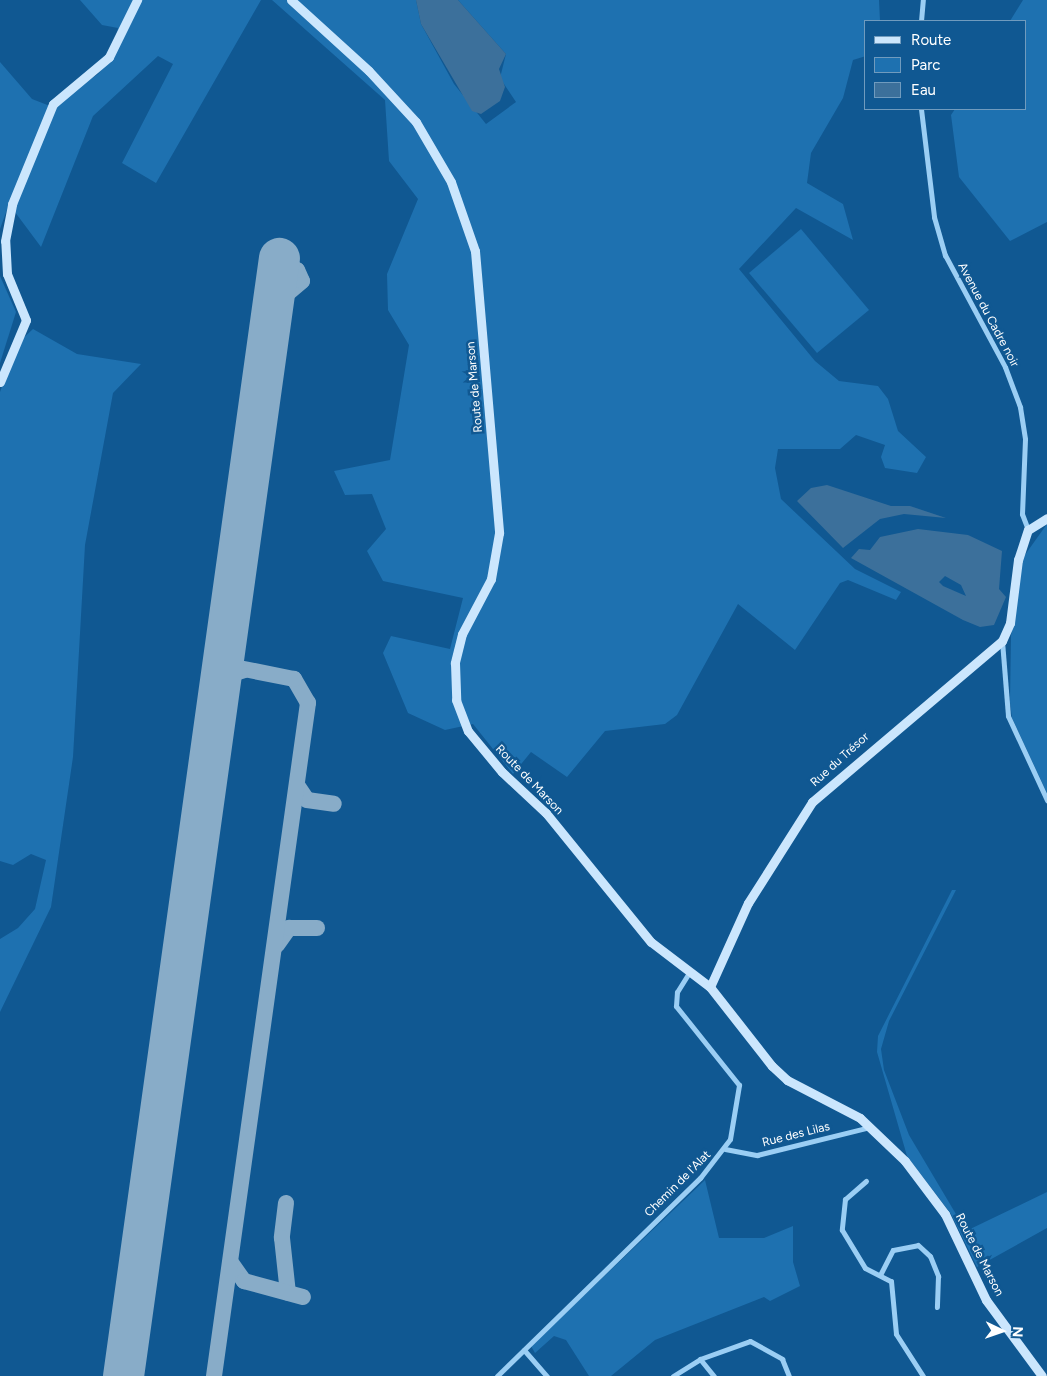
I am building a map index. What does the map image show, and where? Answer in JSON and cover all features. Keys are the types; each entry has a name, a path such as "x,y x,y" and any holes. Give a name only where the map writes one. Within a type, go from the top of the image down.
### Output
{"street":[{"path":"0,382 26,320 3,274 8,216 53,104 109,57 136,0"},
{"name":"Route de Marson","path":"291,0 369,71 416,122 451,182 474,251 499,533 491,579 458,647 454,687 460,712 479,745 546,813 651,942 710,987 787,1080 870,1126 905,1162 944,1214 986,1300 1042,1376"},
{"path":"921,20 923,0"},
{"name":"Avenue du Cadre noir","path":"921,110 934,217 945,255 1005,367 1020,407 1025,439 1022,514 1028,530"},
{"path":"1047,518 1028,530 1018,560 1010,623 1002,641 1008,716 1047,800"},
{"name":"Rue du Trésor","path":"710,987 756,888 812,802 1002,641"},
{"name":"Chemin de l'Alat","path":"497,1376 725,1149 739,1106 739,1085 676,1006 677,992 690,971"},
{"name":"Rue des Lilas","path":"725,1149 757,1155 870,1126"},
{"path":"866,1181 845,1199 842,1230 865,1268 880,1275 893,1286 898,1340 924,1376"},
{"path":"880,1275 893,1250 918,1245 930,1256 938,1276 936,1308"},
{"path":"673,1376 678,1371 700,1359 750,1341 782,1358 790,1376"},
{"path":"524,1350 548,1376"},
{"path":"700,1359 714,1376"}],"green space":[{"path":"80,0 261,0 156,183 122,163 173,64 158,56 93,116 41,247 9,204 0,229 0,62 32,99 50,106 98,74 111,59 118,28 102,25"},
{"path":"272,0 416,0 421,24 454,84 486,124 516,102 500,78 506,54 458,0 879,0 880,20 864,20 864,57 853,60 843,98 811,153 807,183 843,204 853,240 796,208 739,269 815,361 839,381 878,386 888,399 898,431 926,457 917,473 885,468 881,457 885,445 856,435 840,449 778,449 775,468 781,499 855,569 901,592 896,600 848,580 840,583 795,650 738,604 677,715 665,724 605,731 567,777 531,752 513,774 473,724 445,730 408,713 383,653 391,636 450,649 463,598 383,581 367,551 386,529 372,494 345,495 334,471 390,460 409,345 388,310 387,274 418,199 389,161 385,100"},
{"path":"1023,0 1047,0 1047,222 1010,241 959,177 951,115 954,110 1027,110 1027,20 1011,20"},
{"path":"801,229 869,310 817,353 749,273"},
{"path":"0,276 16,312 0,363"},
{"path":"33,329 77,354 141,364 113,393 85,545 73,757 51,907 0,1012 0,939 18,928 35,909 46,860 31,854 13,865 0,861 0,392 17,344"},
{"path":"1047,524 1047,793 1012,718 1010,702 1011,636 1022,559"},
{"path":"952,890 956,890 889,1021 881,1049 884,1070 909,1135 966,1231 1047,1192 1047,1228 977,1267 951,1214 907,1156 877,1052 878,1036"},
{"path":"705,1180 719,1238 764,1238 793,1226 793,1262 800,1286 770,1301 764,1297 655,1340 611,1376 589,1376 566,1340 554,1336 535,1353 531,1346"}],"water":[{"path":"416,0 458,0 506,54 499,69 505,87 500,101 481,114 472,111 421,24"},
{"path":"827,485 891,506 910,506 946,518 904,514 880,519 843,548 797,501 811,488"},
{"path":"918,529 968,535 1002,551 999,589 1006,597 994,625 980,627 963,620 851,558 859,549 870,550 880,537","holes":["945,576 961,585 966,596 943,586 939,582"]}],"taxiway":[{"path":"271,322 276,303 302,281 297,270 278,266"},
{"path":"214,1376 308,703 294,679 239,668 226,646"},
{"path":"220,690 229,675 244,670"},
{"path":"297,785 307,800 334,804"},
{"path":"277,945 289,928 317,928"},
{"path":"286,1203 282,1238 288,1293"},
{"path":"232,1264 244,1281 303,1297"},
{"path":"126,1357 130,1376"}],"runway":[{"path":"123,1376 279,258"}]}
